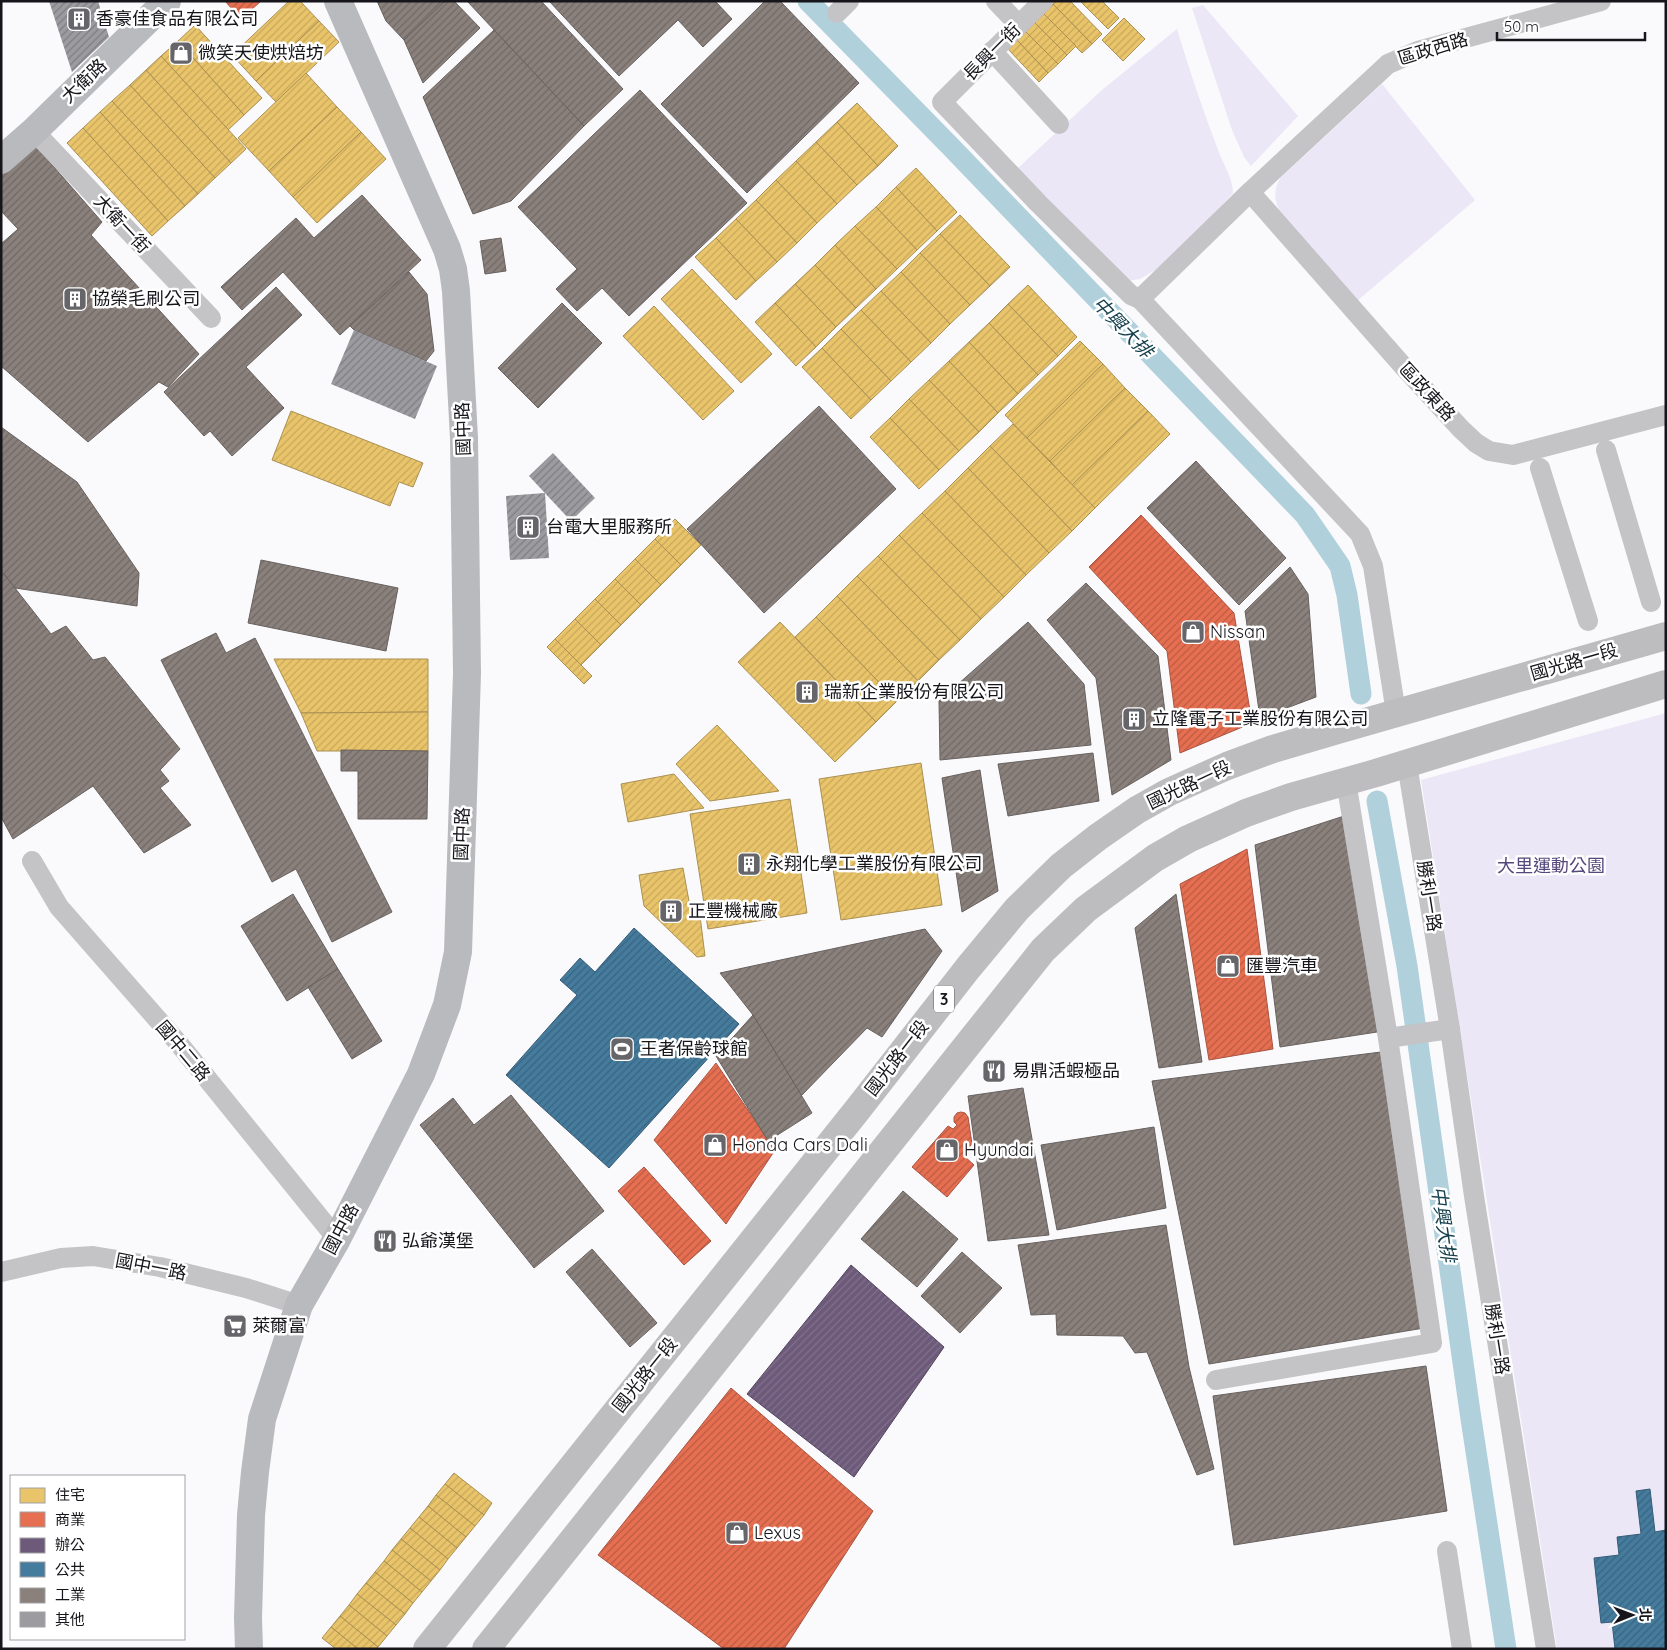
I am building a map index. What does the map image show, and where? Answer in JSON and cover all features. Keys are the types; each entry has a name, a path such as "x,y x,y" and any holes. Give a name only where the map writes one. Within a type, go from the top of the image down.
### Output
{"main road":[{"name":"國光路一段","path":"426,1649 1017,908 1061,866 1137,810 1169,792 1228,766 1273,749 1666,636"},
{"path":"486,1649 1043,950 1086,910 1155,858 1188,839 1246,813 1291,797 1407,764 1666,684"}],"street":[{"name":"大衛路","path":"1,160 34,131 166,1"},
{"name":"國中路","path":"249,1649 251,1515 262,1419 299,1305 337,1240 421,1074 447,1006 458,952 467,674 464,438 456,291 453,269 447,249 338,1"},
{"path":"996,1 1019,25"},
{"name":"長興一街","path":"1043,1 942,102 1038,203 1131,295 1140,299"},
{"name":"區政西路","path":"1140,299 1250,192 1388,64 1418,51 1601,1"},
{"path":"992,51 1059,124"},
{"name":"大衛一街","path":"34,131 210,318"},
{"name":"區政東路","path":"1250,192 1461,429 1476,443 1490,451 1514,455 1666,415"},
{"path":"1140,299 1360,534 1367,548 1374,573 1396,713"},
{"path":"1606,450 1651,602"},
{"path":"1540,468 1588,621"},
{"name":"勝利一路","path":"1407,764 1546,1649"},
{"path":"1216,1380 1432,1343 1388,1038 1346,781"},
{"name":"國中二路","path":"32,861 59,907 180,1045 337,1240"},
{"path":"1388,1038 1450,1029"},
{"name":"國中一路","path":"1,1272 61,1258 94,1256 160,1267 246,1288 299,1305"},
{"path":"1447,1551 1462,1649"}],"green space":[{"path":"1203,5 1298,116 1251,166 1244,157 1232,130 1192,8"},
{"path":"1177,29 1207,120 1230,176 1233,193 1159,268 1140,279 1128,281 1017,169 1102,90"},
{"path":"1382,84 1475,200 1357,301 1279,210 1276,202 1276,190 1280,178"},
{"name":"大里運動公園","path":"1666,713 1666,1649 1557,1649 1421,780"}],"building: 住宅":[{"path":"289,1 300,1 319,21 256,81 232,55"},
{"path":"1055,1 1070,1 1102,34 1092,44 1053,4"},
{"path":"1080,1 1102,1 1119,18 1108,29"},
{"path":"1053,4 1092,44 1082,53 1043,13"},
{"path":"1043,13 1076,46 1067,55 1034,22"},
{"path":"1124,18 1145,39 1123,61 1102,40"},
{"path":"319,21 339,42 276,102 256,81"},
{"path":"1034,22 1067,55 1058,64 1025,31"},
{"path":"195,25 262,98 244,115 178,41"},
{"path":"1025,31 1058,64 1048,73 1016,39"},
{"path":"1016,39 1048,73 1039,82 1007,48"},
{"path":"178,41 244,115 228,130 161,56"},
{"path":"161,56 246,149 231,163 146,70"},
{"path":"146,70 231,163 215,178 130,85"},
{"path":"306,73 337,107 269,171 238,138"},
{"path":"130,85 215,178 198,194 112,101"},
{"path":"112,101 198,194 185,206 100,112"},
{"path":"857,103 898,146 878,166 837,122"},
{"path":"337,107 361,132 293,197 269,171"},
{"path":"100,112 185,206 168,221 83,128"},
{"path":"837,122 878,166 857,185 816,142"},
{"path":"83,128 168,221 152,236 67,143"},
{"path":"361,132 386,159 317,223 293,197"},
{"path":"816,142 857,185 837,204 796,161"},
{"path":"796,161 837,204 817,223 776,180"},
{"path":"916,168 957,212 937,231 896,187"},
{"path":"776,180 817,223 797,243 756,200"},
{"path":"896,187 937,231 917,250 876,207"},
{"path":"756,200 797,243 777,262 736,219"},
{"path":"876,207 917,250 897,269 855,226"},
{"path":"960,215 1010,267 990,286 940,234"},
{"path":"736,219 777,262 756,281 716,238"},
{"path":"855,226 897,269 876,289 835,245"},
{"path":"940,234 990,286 970,305 920,253"},
{"path":"716,238 756,281 736,300 695,257"},
{"path":"835,245 876,289 856,308 815,265"},
{"path":"920,253 970,305 950,324 901,272"},
{"path":"815,265 856,308 836,327 795,284"},
{"path":"692,269 772,354 741,383 661,299"},
{"path":"901,272 950,324 931,343 881,291"},
{"path":"795,284 836,327 816,347 775,303"},
{"path":"1028,285 1077,337 1058,356 1008,304"},
{"path":"881,291 931,343 911,362 861,310"},
{"path":"775,303 816,347 796,366 755,322"},
{"path":"1008,304 1058,356 1038,375 989,323"},
{"path":"654,306 734,391 703,420 623,336"},
{"path":"861,310 911,362 891,381 841,329"},
{"path":"989,323 1038,375 1018,394 969,342"},
{"path":"841,329 891,381 871,400 822,348"},
{"path":"1080,341 1103,364 1027,438 1005,415"},
{"path":"969,342 1018,394 998,413 949,361"},
{"path":"822,348 871,400 851,419 802,367"},
{"path":"949,361 998,413 979,432 929,380"},
{"path":"1103,364 1125,388 1050,461 1027,438"},
{"path":"929,380 979,432 959,451 909,399"},
{"path":"1125,388 1148,411 1072,485 1050,461"},
{"path":"909,399 959,451 939,470 890,418"},
{"path":"291,411 423,463 413,487 399,482 390,506 272,460"},
{"path":"1148,411 1170,434 1095,508 1072,485"},
{"path":"890,418 939,470 919,489 870,437"},
{"path":"1013,424 1095,508 1072,531 990,446"},
{"path":"990,446 1072,531 1049,553 968,468"},
{"path":"968,468 1049,553 1026,575 945,491"},
{"path":"945,491 1026,575 1004,597 922,513"},
{"path":"922,513 1004,597 981,619 899,535"},
{"path":"675,519 701,545 681,565 655,539"},
{"path":"899,535 981,619 960,640 878,556"},
{"path":"655,539 681,565 661,585 635,559"},
{"path":"878,556 960,640 939,660 857,576"},
{"path":"635,559 661,585 641,605 615,579"},
{"path":"857,576 939,660 918,681 837,596"},
{"path":"615,579 641,605 621,625 595,599"},
{"path":"837,596 918,681 897,701 816,617"},
{"path":"595,599 621,625 601,645 575,619"},
{"path":"816,617 897,701 876,722 795,637"},
{"path":"575,619 601,645 581,665 555,639"},
{"name":"瑞新企業股份有限公司","path":"780,622 876,722 835,762 738,662"},
{"path":"555,639 592,676 584,684 547,647"},
{"path":"274,659 428,659 428,712 301,713"},
{"path":"428,712 428,751 317,751 301,713"},
{"path":"717,725 779,791 710,801 676,764"},
{"path":"921,763 942,905 841,920 819,779"},
{"path":"674,774 704,808 628,822 621,784"},
{"name":"永翔化學工業股份有限公司","path":"790,799 807,913 708,929 690,814"},
{"name":"正豐機械廠","path":"683,868 692,918 700,916 705,956 697,957 644,906 639,875"},
{"path":"454,1473 492,1503 484,1515 445,1484"},
{"path":"445,1484 484,1515 475,1526 436,1495"},
{"path":"436,1495 475,1526 466,1537 428,1506"},
{"path":"428,1506 466,1537 457,1548 419,1517"},
{"path":"419,1517 457,1548 448,1559 410,1528"},
{"path":"410,1528 448,1559 440,1570 401,1539"},
{"path":"401,1539 440,1570 431,1581 392,1550"},
{"path":"392,1550 431,1581 422,1592 384,1561"},
{"path":"384,1561 422,1592 413,1603 375,1572"},
{"path":"375,1572 413,1603 405,1614 366,1583"},
{"path":"366,1583 405,1614 396,1625 357,1594"},
{"path":"357,1594 396,1625 387,1636 349,1605"},
{"path":"349,1605 387,1636 378,1647 340,1616"},
{"path":"340,1616 378,1647 376,1649 358,1649 331,1627"},
{"path":"331,1627 358,1649 336,1649 322,1638"}],"building: 商業":[{"path":"225,1 261,1 241,19"},
{"name":"Nissan","path":"1141,515 1234,613 1252,723 1180,753 1167,651 1089,567"},
{"name":"匯豐汽車","path":"1247,849 1273,1049 1209,1060 1180,884"},
{"name":"Honda Cars Dali","path":"716,1063 775,1150 726,1224 654,1140"},
{"name":"Hyundai","path":"957,1113 965,1113 968,1117 972,1144 963,1155 974,1165 947,1197 912,1167 948,1126 953,1129 957,1125 954,1122 954,1117"},
{"path":"644,1167 711,1241 684,1265 618,1191"},
{"name":"Lexus","path":"731,1388 873,1511 784,1649 724,1649 598,1555"}],"building: 辦公":[{"path":"851,1265 944,1347 854,1477 747,1394"}],"building: 公共":[{"name":"王者保齡球館","path":"634,928 739,1024 609,1168 506,1075 577,995 560,980 580,958 595,972"},
{"path":"1650,1489 1655,1532 1666,1530 1666,1649 1615,1649 1612,1622 1601,1623 1594,1558 1619,1555 1617,1537 1641,1534 1636,1491"}],"building: 工業":[{"path":"377,1 445,1 404,40 386,21"},
{"path":"445,1 454,1 480,28 423,83 404,40"},
{"path":"467,1 541,1 623,89 584,126"},
{"path":"549,1 715,1 732,19 703,47 678,20 619,76"},
{"path":"765,1 780,1 859,83 747,193 661,104"},
{"path":"494,30 584,126 511,201 473,214 423,97"},
{"path":"640,90 747,203 629,316 602,288 577,311 556,289 577,269 518,207"},
{"name":"協榮毛刷公司","path":"34,144 102,222 91,235 199,354 168,387 159,382 88,442 1,366 1,244 18,229 1,211 1,174"},
{"path":"362,195 421,260 340,335 283,272 242,310 221,287 296,218 314,238"},
{"path":"501,238 506,271 485,274 480,241"},
{"path":"409,272 427,294 434,351 426,361 354,330 350,326"},
{"path":"276,287 302,315 246,367 284,408 232,456 210,431 204,436 164,392"},
{"path":"562,303 602,343 538,408 498,368"},
{"path":"819,406 896,489 764,613 687,529"},
{"path":"1,427 77,482 139,573 137,606 15,588 4,574 1,576"},
{"path":"1196,461 1286,558 1239,605 1147,508"},
{"path":"261,560 398,588 386,651 248,623"},
{"path":"1290,567 1308,594 1316,697 1260,718 1245,611"},
{"path":"4,574 51,634 66,626 93,660 105,657 180,749 160,770 169,781 160,788 191,825 144,853 93,786 13,839 1,817 1,576"},
{"name":"立隆電子工業股份有限公司","path":"1086,583 1158,656 1171,760 1112,795 1096,678 1047,620"},
{"path":"1028,622 1084,684 1091,745 940,760 939,701"},
{"path":"216,633 226,653 255,638 392,912 332,942 296,869 272,882 161,660"},
{"path":"341,750 428,751 427,819 358,819 358,771 341,771"},
{"path":"1093,753 1099,801 1008,816 998,764"},
{"path":"980,770 998,891 962,912 942,778"},
{"path":"1344,816 1377,1032 1280,1047 1255,845"},
{"path":"293,894 338,969 287,1001 241,926"},
{"path":"1176,894 1202,1062 1159,1068 1135,928"},
{"path":"925,929 942,951 882,1037 867,1028 801,1096 753,1015 720,973"},
{"path":"338,969 382,1041 352,1059 308,987"},
{"path":"753,1015 812,1113 768,1141 716,1056"},
{"path":"1381,1052 1424,1328 1209,1364 1152,1081"},
{"path":"1023,1088 1049,1235 988,1241 968,1096"},
{"path":"511,1095 604,1211 534,1268 420,1125 453,1098 474,1125"},
{"path":"1154,1127 1166,1208 1057,1230 1041,1145"},
{"path":"903,1191 958,1239 917,1287 861,1239"},
{"path":"1166,1225 1189,1367 1214,1469 1197,1475 1147,1352 1135,1353 1123,1336 1057,1335 1056,1314 1031,1315 1018,1245"},
{"path":"592,1249 657,1323 630,1347 566,1272"},
{"path":"962,1252 1002,1288 960,1333 921,1296"},
{"path":"1426,1366 1447,1511 1234,1545 1213,1396"}],"building: 其他":[{"name":"香豪佳食品有限公司","path":"49,1 98,1 109,37 72,72"},
{"path":"354,330 437,366 415,419 331,384"},
{"path":"553,453 595,498 571,521 529,476"},
{"name":"台電大里服務所","path":"545,493 549,558 510,560 506,496"}],"waterway":[{"name":"中興大排","path":"808,1 1305,515 1340,566 1347,595 1361,694"},
{"name":"中興大排","path":"1377,801 1407,966 1470,1412 1506,1649"}],"place":[{"name":"香豪佳食品有限公司","path":"79,19"},
{"name":"微笑天使烘焙坊","path":"181,53"},
{"name":"協榮毛刷公司","path":"75,299"},
{"name":"台電大里服務所","path":"528,527"},
{"name":"Nissan","path":"1193,632"},
{"name":"瑞新企業股份有限公司","path":"807,692"},
{"name":"立隆電子工業股份有限公司","path":"1134,719"},
{"name":"永翔化學工業股份有限公司","path":"749,864"},
{"name":"正豐機械廠","path":"671,911"},
{"name":"匯豐汽車","path":"1228,966"},
{"name":"王者保齡球館","path":"622,1049"},
{"name":"易鼎活蝦極品","path":"994,1071"},
{"name":"Honda Cars Dali","path":"715,1145"},
{"name":"Hyundai","path":"947,1150"},
{"name":"弘爺漢堡","path":"385,1241"},
{"name":"萊爾富","path":"235,1326"},
{"name":"Lexus","path":"737,1533"}]}
